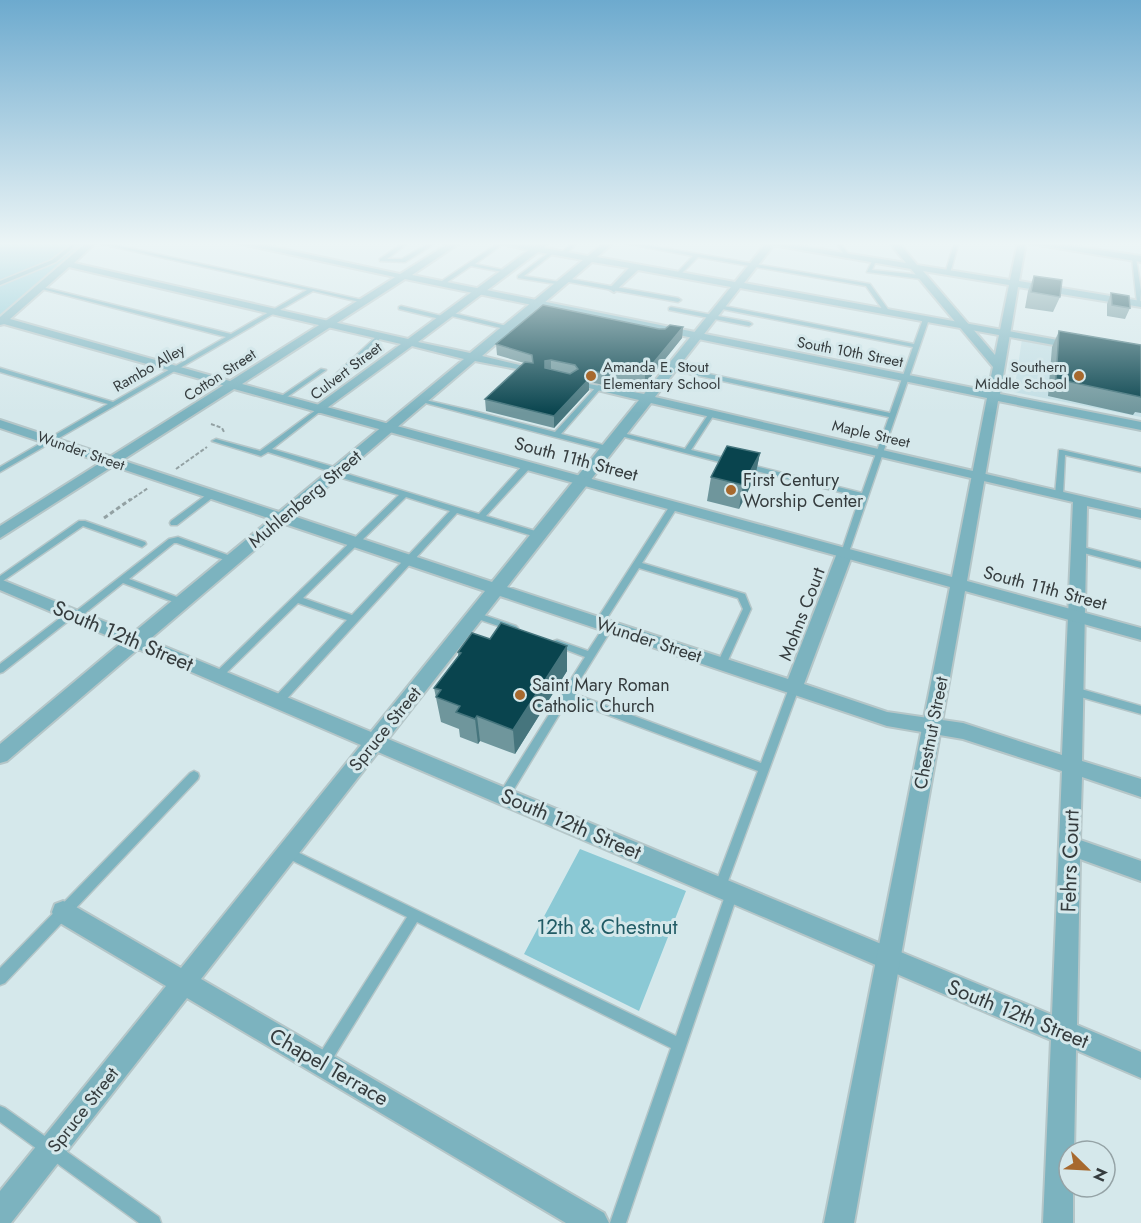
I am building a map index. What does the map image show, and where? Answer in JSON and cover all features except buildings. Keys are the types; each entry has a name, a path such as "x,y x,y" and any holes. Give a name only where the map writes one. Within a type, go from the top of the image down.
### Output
{"street":[{"path":"1,321 26,299"},
{"path":"218,299 522,371"},
{"name":"Cotton Street","path":"0,533 367,299"},
{"name":"Culvert Street","path":"320,409 468,299"},
{"name":"South 10th Street","path":"519,299 1141,426"},
{"name":"Muhlenberg Street","path":"0,755 543,299"},
{"name":"Spruce Street","path":"0,1214 726,299"},
{"path":"815,299 1085,347"},
{"path":"939,299 1000,368"},
{"name":"Chestnut Street","path":"839,1223 1012,299"},
{"path":"1111,299 1140,304"},
{"name":"South 11th Street","path":"1,321 1141,634"},
{"name":"Maple Street","path":"600,385 619,392 1141,514"},
{"name":"Wunder Street","path":"0,424 887,719 932,728 963,731 1141,788"},
{"name":"Fehrs Court","path":"1062,1221 1064,1033 1080,500"},
{"name":"Mohns Court","path":"794,688 846,553"},
{"name":"South 12th Street","path":"0,582 217,676 1141,1065"},
{"path":"1071,846 1141,871"},
{"name":"Chapel Terrace","path":"63,912 594,1223"}],"lane":[{"path":"87,299 231,336"},
{"name":"Rambo Alley","path":"0,470 295,299"},
{"path":"355,299 364,301"},
{"path":"673,299 678,300"},
{"path":"877,299 886,312"},
{"path":"401,308 509,328"},
{"path":"671,309 716,312 917,346"},
{"path":"716,312 749,324"},
{"path":"846,553 926,319"},
{"path":"339,374 380,336"},
{"path":"672,368 893,416"},
{"path":"0,369 114,404"},
{"path":"282,398 322,370"},
{"path":"557,434 600,385"},
{"path":"421,401 478,410 608,449"},
{"name":"Culvert Street","path":"267,450 320,409"},
{"path":"687,451 712,413"},
{"path":"619,434 864,496"},
{"path":"216,441 261,454 267,450 538,535"},
{"path":"1059,495 1062,452 1141,470"},
{"path":"481,517 527,466"},
{"path":"217,676 405,494"},
{"path":"174,523 212,495"},
{"path":"504,796 591,655 603,625 637,564 674,506"},
{"path":"278,701 456,509"},
{"path":"0,582 82,523 142,544"},
{"path":"0,669 123,580 172,541 178,540 232,560"},
{"path":"1078,549 1141,565"},
{"path":"637,564 742,596 747,609 722,664"},
{"path":"123,580 182,602"},
{"path":"297,598 353,619"},
{"path":"475,615 525,633"},
{"path":"547,640 591,655"},
{"path":"618,1223 680,1045 764,769 794,688"},
{"path":"1074,691 1141,710"},
{"path":"566,695 764,769"},
{"path":"0,978 194,776"},
{"path":"287,852 680,1045"},
{"path":"322,1063 415,915"},
{"path":"0,1113 153,1223"}],"path":[{"path":"92,526 207,447"}],"shaded area":[{"name":"Southern Middle School","path":"1022,339 1141,360 1141,417 1014,392"}],"green space":[{"path":"0,299 26,299 0,322"},
{"name":"12th & Chestnut","path":"580,849 686,891 639,1011 524,954"}],"place":[{"name":"Amanda E. Stout Elementary School","path":"591,376"},
{"name":"Southern Middle School","path":"1079,376"},
{"name":"First Century Worship Center","path":"731,490"},
{"name":"Saint Mary Roman Catholic Church","path":"520,695"}]}
